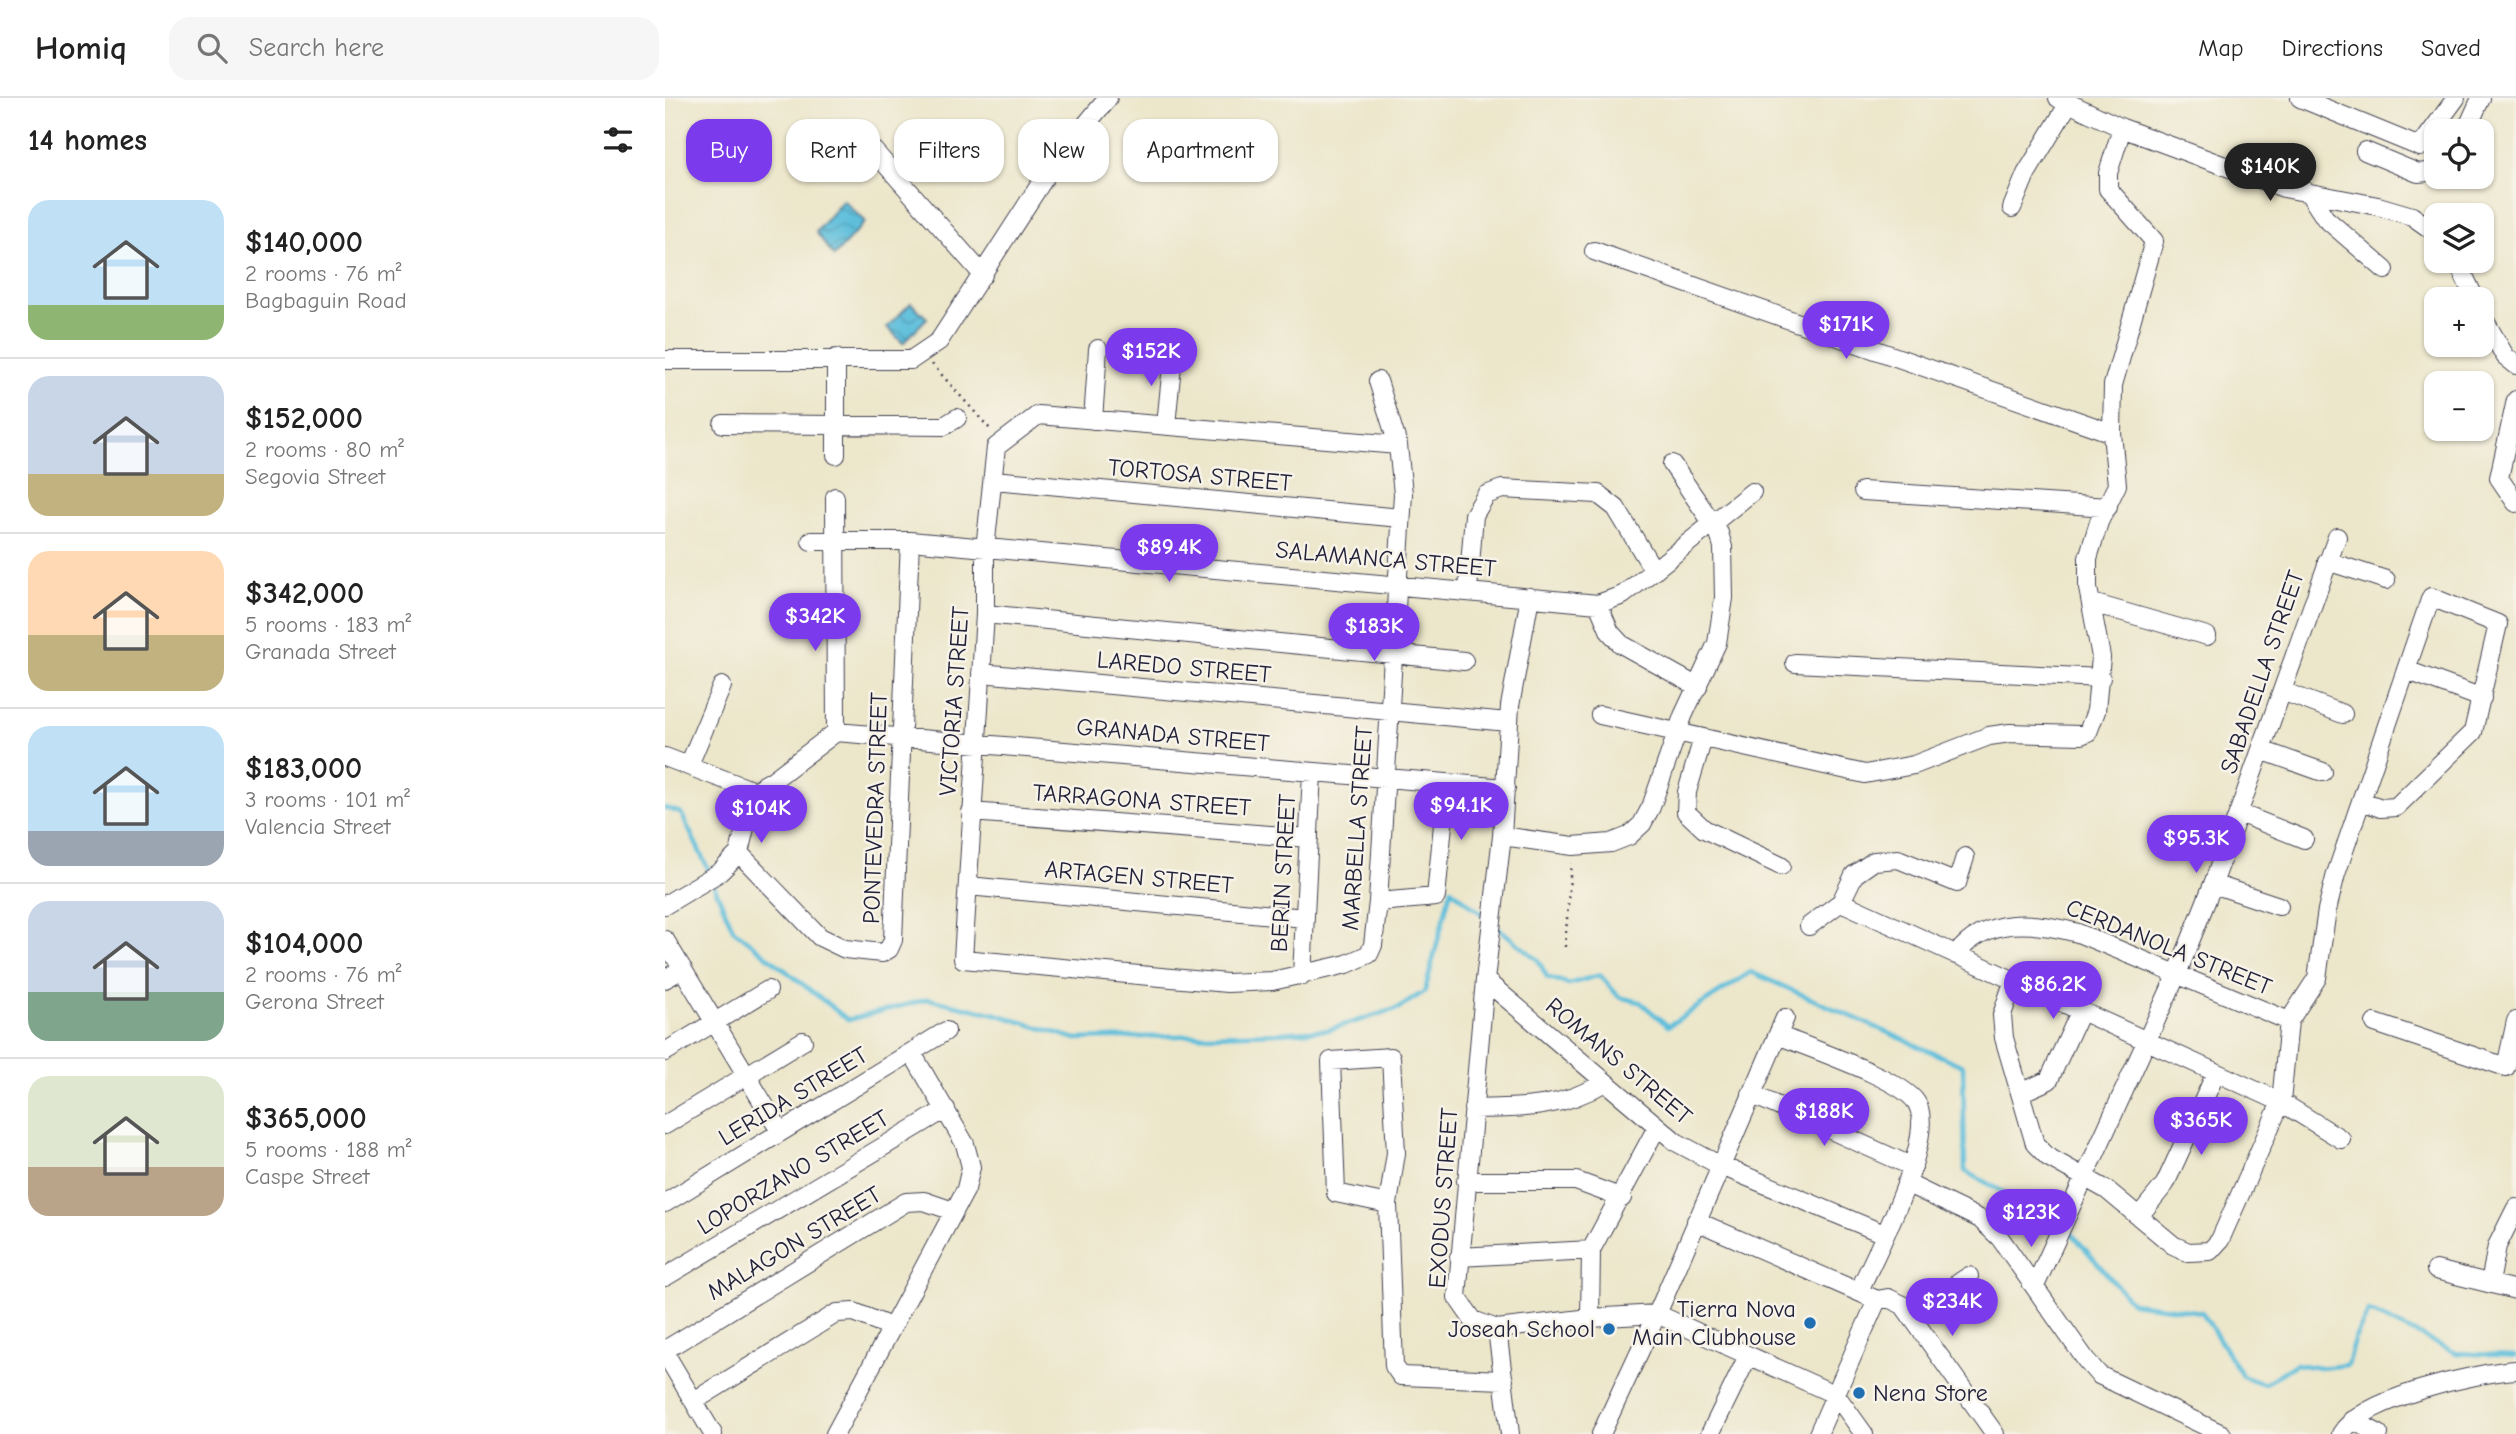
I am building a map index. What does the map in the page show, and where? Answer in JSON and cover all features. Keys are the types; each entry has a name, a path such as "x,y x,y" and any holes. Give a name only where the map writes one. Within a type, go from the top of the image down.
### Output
{"street":[{"path":"2300,98 2420,147 2456,98"},
{"path":"2471,119 2481,98"},
{"path":"665,360 911,360 939,341 1054,163 1105,99"},
{"path":"2013,208 2026,174 2063,101 2122,128 2284,188 2412,216 2424,224"},
{"path":"1600,715 1845,772 1885,772 1989,736 2010,733 2081,735 2094,723 2101,678 2099,636 2088,589 2088,558 2099,522 2117,485 2110,408 2118,362 2154,241 2108,189 2108,173 2122,128"},
{"path":"2365,151 2418,173 2424,172"},
{"path":"880,158 983,275"},
{"path":"2308,192 2325,218 2385,271"},
{"path":"1594,251 2112,433"},
{"path":"2494,337 2505,356 2516,365"},
{"path":"1093,420 1098,349"},
{"path":"1166,425 1173,355"},
{"path":"836,358 836,455"},
{"name":"MARBELLA STREET","path":"963,959 1227,983 1302,976 1359,961 1369,954 1373,945 1378,902 1391,712 1402,467 1378,381"},
{"path":"2516,400 2499,478 2516,503"},
{"path":"999,444 1038,415 1398,445"},
{"path":"723,424 944,426 957,418"},
{"name":"VICTORIA STREET","path":"963,959 985,614 985,549 999,444"},
{"path":"1502,836 1573,846 1611,843 1629,836 1642,824 1651,807 1678,733 1717,643 1723,610 1723,547 1713,522 1672,464"},
{"name":"TORTOSA STREET","path":"994,480 1401,518"},
{"path":"1468,590 1474,515 1486,495 1502,489 1598,494 1616,508 1654,570"},
{"path":"1863,491 2108,507"},
{"path":"1698,687 1621,644 1610,632 1598,604 1623,595 1752,492"},
{"path":"665,905 712,876 739,853 754,791 773,780 836,732 833,543 835,497"},
{"name":"SABADELLA STREET","path":"2035,1286 2177,974 2239,813 2337,537"},
{"name":"SALAMANCA STREET","path":"811,541 910,541 1598,604"},
{"name":"PONTEVEDRA STREET","path":"739,853 820,937 845,949 882,953 889,949 894,940 910,541"},
{"path":"2327,561 2386,580"},
{"name":"EXODUS STREET","path":"1497,1329 1473,1320 1457,1297 1485,980 1502,836 1508,722 1530,597"},
{"path":"2013,982 2002,1015 2004,1038 2035,1143 2048,1157 2084,1176 2140,1215 2173,1245 2188,1252 2210,1251 2220,1240 2281,1102 2289,1021 2317,978 2330,898 2362,801 2431,597 2498,624 2473,732 2396,807 2381,808 2362,801"},
{"path":"2092,603 2207,636"},
{"path":"985,614 1464,661"},
{"path":"1795,663 2101,678"},
{"path":"2406,670 2482,698"},
{"name":"LAREDO STREET","path":"981,673 1508,722"},
{"path":"689,765 722,686"},
{"path":"2282,691 2343,714"},
{"name":"GRANADA STREET","path":"836,732 1506,788"},
{"path":"1703,738 1687,792 1686,811 1704,829 1781,866"},
{"path":"2260,750 2323,772"},
{"path":"665,757 754,791"},
{"name":"BERIN STREET","path":"1302,976 1313,772"},
{"path":"1378,902 1436,897 1447,783"},
{"name":"TARRAGONA STREET","path":"971,812 1309,838"},
{"path":"2239,813 2304,839"},
{"path":"1809,926 1841,902 1854,875 1874,862 1898,859 1957,883 1965,857"},
{"path":"2213,884 2279,906"},
{"name":"ARTAGEN STREET","path":"968,886 1305,918"},
{"path":"1841,902 2281,1102 2341,1139"},
{"name":"CERDANOLA STREET","path":"1956,955 1965,943 1988,931 2015,923 2043,923 2078,933 2289,1021"},
{"path":"665,940 780,1131"},
{"path":"665,979 683,969"},
{"name":"ROMANS STREET","path":"1485,980 1603,1083 1677,1142 1719,1165 1884,1234"},
{"path":"665,1052 768,990"},
{"path":"2020,1093 2049,1080 2080,1012"},
{"path":"1601,1434 1657,1314 1719,1165 1785,1018"},
{"path":"2375,1023 2506,1067 2516,1021"},
{"name":"LERIDA STREET","path":"665,1203 946,1031"},
{"path":"1778,1035 1906,1092 1916,1102 1923,1126 1910,1175 1859,1292"},
{"path":"665,1125 748,1077 803,1041"},
{"path":"835,1434 966,1189 971,1167 965,1144 912,1053"},
{"path":"1388,1204 1336,1193 1331,1061 1391,1056 1395,1153 1388,1204 1396,1372 1401,1376 1504,1380"},
{"path":"2140,1215 2165,1184 2216,1073"},
{"path":"1473,1109 1537,1108 1559,1104 1581,1096 1603,1083"},
{"path":"1751,1094 1910,1175 1980,1219 2000,1238 2085,1360 2099,1375 2222,1434"},
{"name":"LOPORZANO STREET","path":"665,1277 946,1109"},
{"path":"1590,1318 1591,1250 1622,1198 1657,1127"},
{"path":"1466,1181 1576,1181 1622,1198"},
{"name":"MALAGON STREET","path":"713,1434 665,1351 906,1202 923,1201 953,1211"},
{"path":"2490,1283 2497,1246 2516,1208"},
{"path":"1696,1221 1877,1300 1896,1300 1912,1314 1995,1434"},
{"path":"1459,1257 1591,1250"},
{"path":"2436,1270 2516,1290"},
{"path":"1912,1314 1969,1276"},
{"path":"1818,1434 1877,1300"},
{"path":"694,1401 837,1313 853,1312 891,1327"},
{"path":"1510,1434 1497,1329 1590,1318 1657,1314 1836,1395 1864,1434"},
{"path":"1710,1434 1748,1356"},
{"path":"2347,1427 2400,1395 2495,1371 2516,1370"},
{"path":"2347,1427 2379,1434"}],"path":[{"path":"922,353 999,444"},
{"path":"1565,947 1573,846"}],"water":[{"path":"843,200 865,222 834,256 816,232"},
{"path":"911,303 927,318 903,343 887,327"}],"waterway":[{"path":"665,808 681,813 710,873"},
{"path":"712,881 733,929 848,1020 928,999 996,1014 1076,1039 1328,1030 1399,1008 1425,991 1451,889 1487,918"},
{"path":"1496,926 1538,960 1547,977 1569,984 1600,975 1619,997 1640,1002 1668,1026 1751,972 1963,1066 1965,1171 2060,1223"},
{"path":"2067,1228 2132,1303 2202,1312 2242,1376 2264,1384 2296,1364 2320,1368 2347,1365 2354,1340 2369,1311 2456,1353 2516,1356"}],"place":[{"name":"Tierra Nova Main Clubhouse","path":"1810,1323"},
{"name":"Joseah School","path":"1609,1329"},
{"name":"Nena Store","path":"1859,1393"}]}
